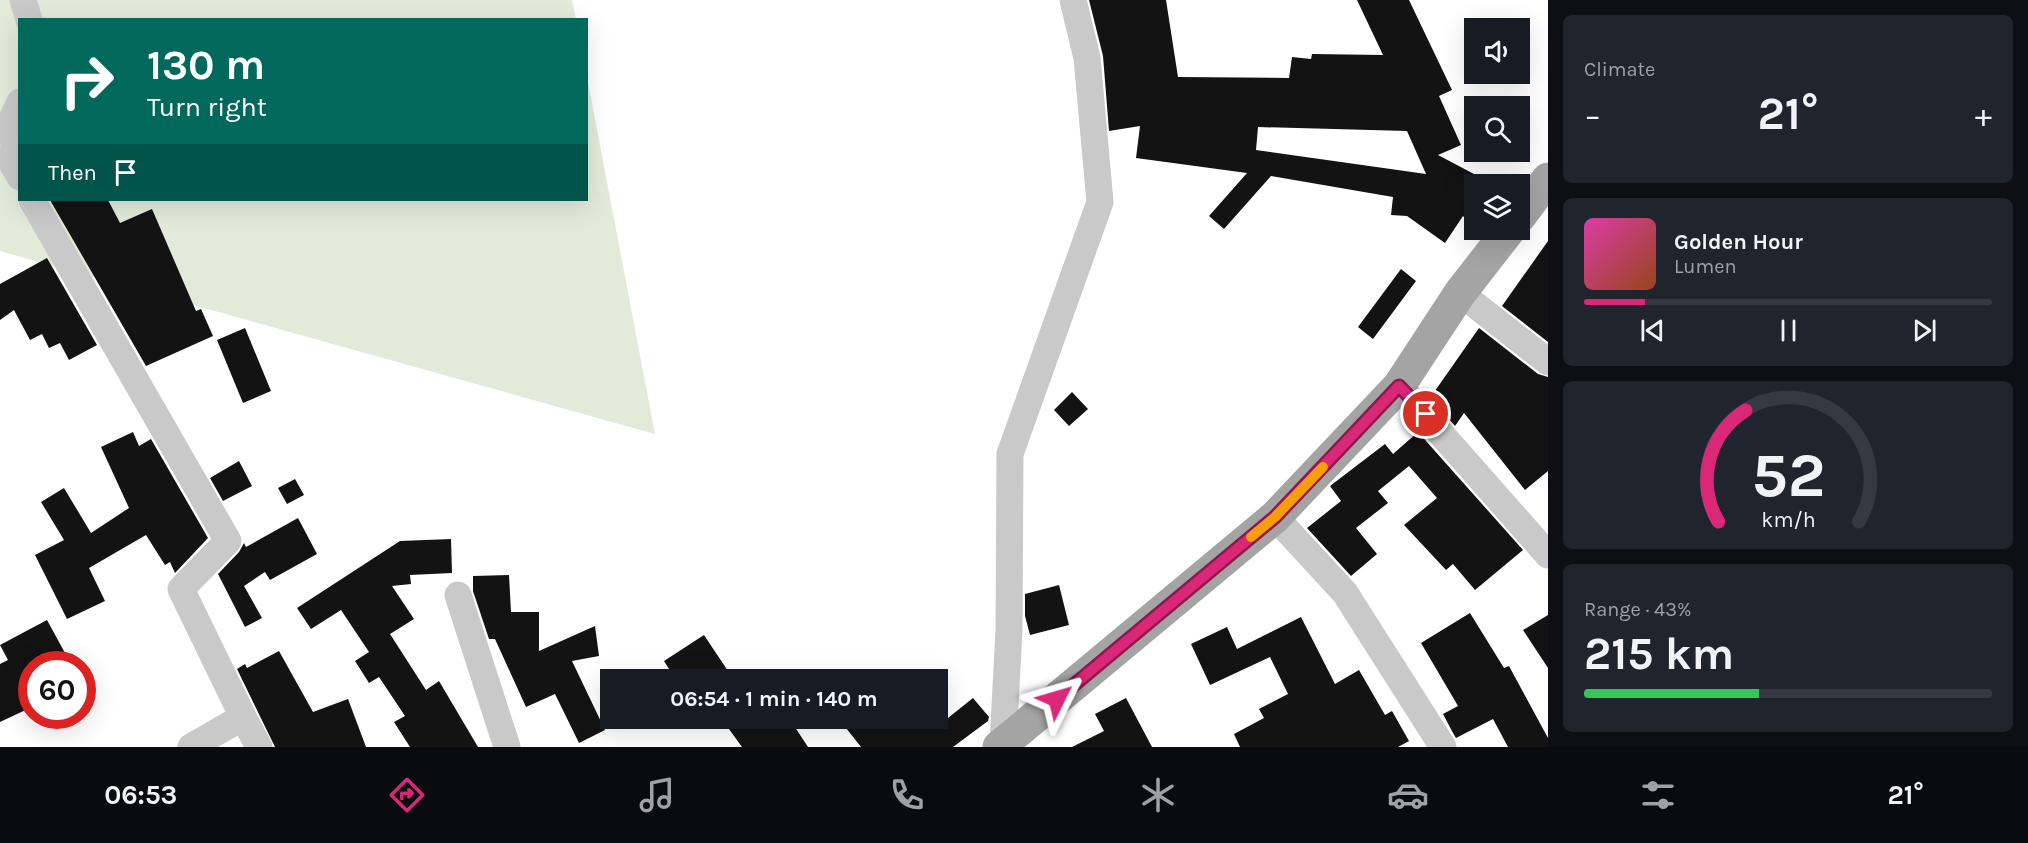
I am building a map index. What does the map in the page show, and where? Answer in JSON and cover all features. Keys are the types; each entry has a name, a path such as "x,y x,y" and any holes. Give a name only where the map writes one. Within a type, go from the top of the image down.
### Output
{"main road":[{"path":"1530,203 1548,179"},
{"path":"1001,745 1275,517 1399,386 1460,293 1501,240"}],"street":[{"path":"23,0 28,18"},
{"path":"1001,745 1009,630 1010,454 1100,202 1087,58 1073,0"},
{"path":"0,130 10,123 18,106"},
{"path":"18,134 10,160 18,174"},
{"path":"33,201 228,541 181,589 259,747"},
{"path":"1460,293 1548,362"},
{"path":"1399,386 1548,555"},
{"path":"1275,517 1345,592 1443,747"},
{"path":"458,595 507,747"},
{"path":"191,747 243,717"}],"green space":[{"path":"0,0 572,0 576,18 18,18 18,201 588,201 588,82 655,434 0,251"}],"building":[{"path":"1089,0 1166,0 1178,77 1289,78 1292,57 1311,59 1312,54 1383,55 1357,0 1409,0 1452,90 1439,96 1461,145 1438,155 1474,174 1464,174 1464,217 1445,243 1407,216 1391,215 1393,197 1271,176 1224,229 1209,216 1247,173 1136,158 1140,126 1109,131 1103,56","holes":["1258,127 1407,131 1426,174 1256,150"]},
{"path":"51,201 109,201 120,223 152,209 196,311 201,309 213,336 146,366"},
{"path":"1548,241 1548,342 1502,306"},
{"path":"47,258 97,345 69,360 60,343 49,348 42,334 30,340 14,310 0,320 0,284"},
{"path":"1401,269 1416,281 1373,339 1358,327"},
{"path":"245,328 271,391 243,403 217,340"},
{"path":"1479,328 1538,374 1548,377 1548,471 1525,490 1464,413 1455,426 1442,411 1444,409 1430,398"},
{"path":"1072,392 1088,409 1069,426 1054,410"},
{"path":"133,432 139,446 151,439 208,538 175,573 170,562 165,565 146,535 89,568 105,601 67,619 35,555 64,540 41,502 64,488 91,533 129,508 101,447"},
{"path":"1418,432 1523,550 1475,590 1453,564 1446,570 1404,525 1437,498 1409,466 1378,491 1388,503 1356,528 1377,554 1351,576 1307,528 1341,501 1330,486 1385,444 1393,454"},
{"path":"239,461 252,486 223,501 210,478"},
{"path":"295,479 304,495 287,504 278,488"},
{"path":"298,518 317,554 270,580 265,572 244,586 262,618 245,627 218,574 239,552 244,543 246,547"},
{"path":"451,539 452,573 410,575 411,584 392,586 414,619 390,634 426,690 439,681 478,747 410,747 394,722 405,716 379,677 369,683 355,661 369,652 341,610 311,629 297,608 400,541"},
{"path":"509,575 511,612 539,612 539,651 595,626 599,656 572,661 600,720 600,729 605,730 579,743 555,694 526,707 495,639 489,639 473,591 473,576"},
{"path":"1059,585 1069,625 1030,635 1025,616 1025,594"},
{"path":"1470,613 1504,668 1509,666 1548,738 1548,747 1508,747 1493,719 1456,738 1453,733 1443,714 1458,706 1421,643"},
{"path":"1548,615 1548,668 1523,630"},
{"path":"1301,617 1335,684 1359,670 1385,715 1392,711 1409,741 1398,747 1240,747 1234,734 1264,718 1259,709 1288,694 1270,657 1210,685 1191,644 1227,627 1237,649"},
{"path":"47,620 64,651 18,651 18,714 0,722 0,664 8,660 0,645"},
{"path":"704,635 727,669 669,669 664,661"},
{"path":"279,651 313,712 348,699 366,747 275,747 237,669 245,664 247,668"},
{"path":"973,698 989,717 988,721 953,747 861,747 847,729 948,729 948,718"},
{"path":"1126,698 1152,747 1072,747 1104,731 1095,714"},
{"path":"729,729 796,729 808,747 742,747"}],"slow traffic":[{"path":"1251,537 1275,517 1323,467"}],"route":[{"path":"1057,699 1275,517 1399,386 1426,414"}]}
